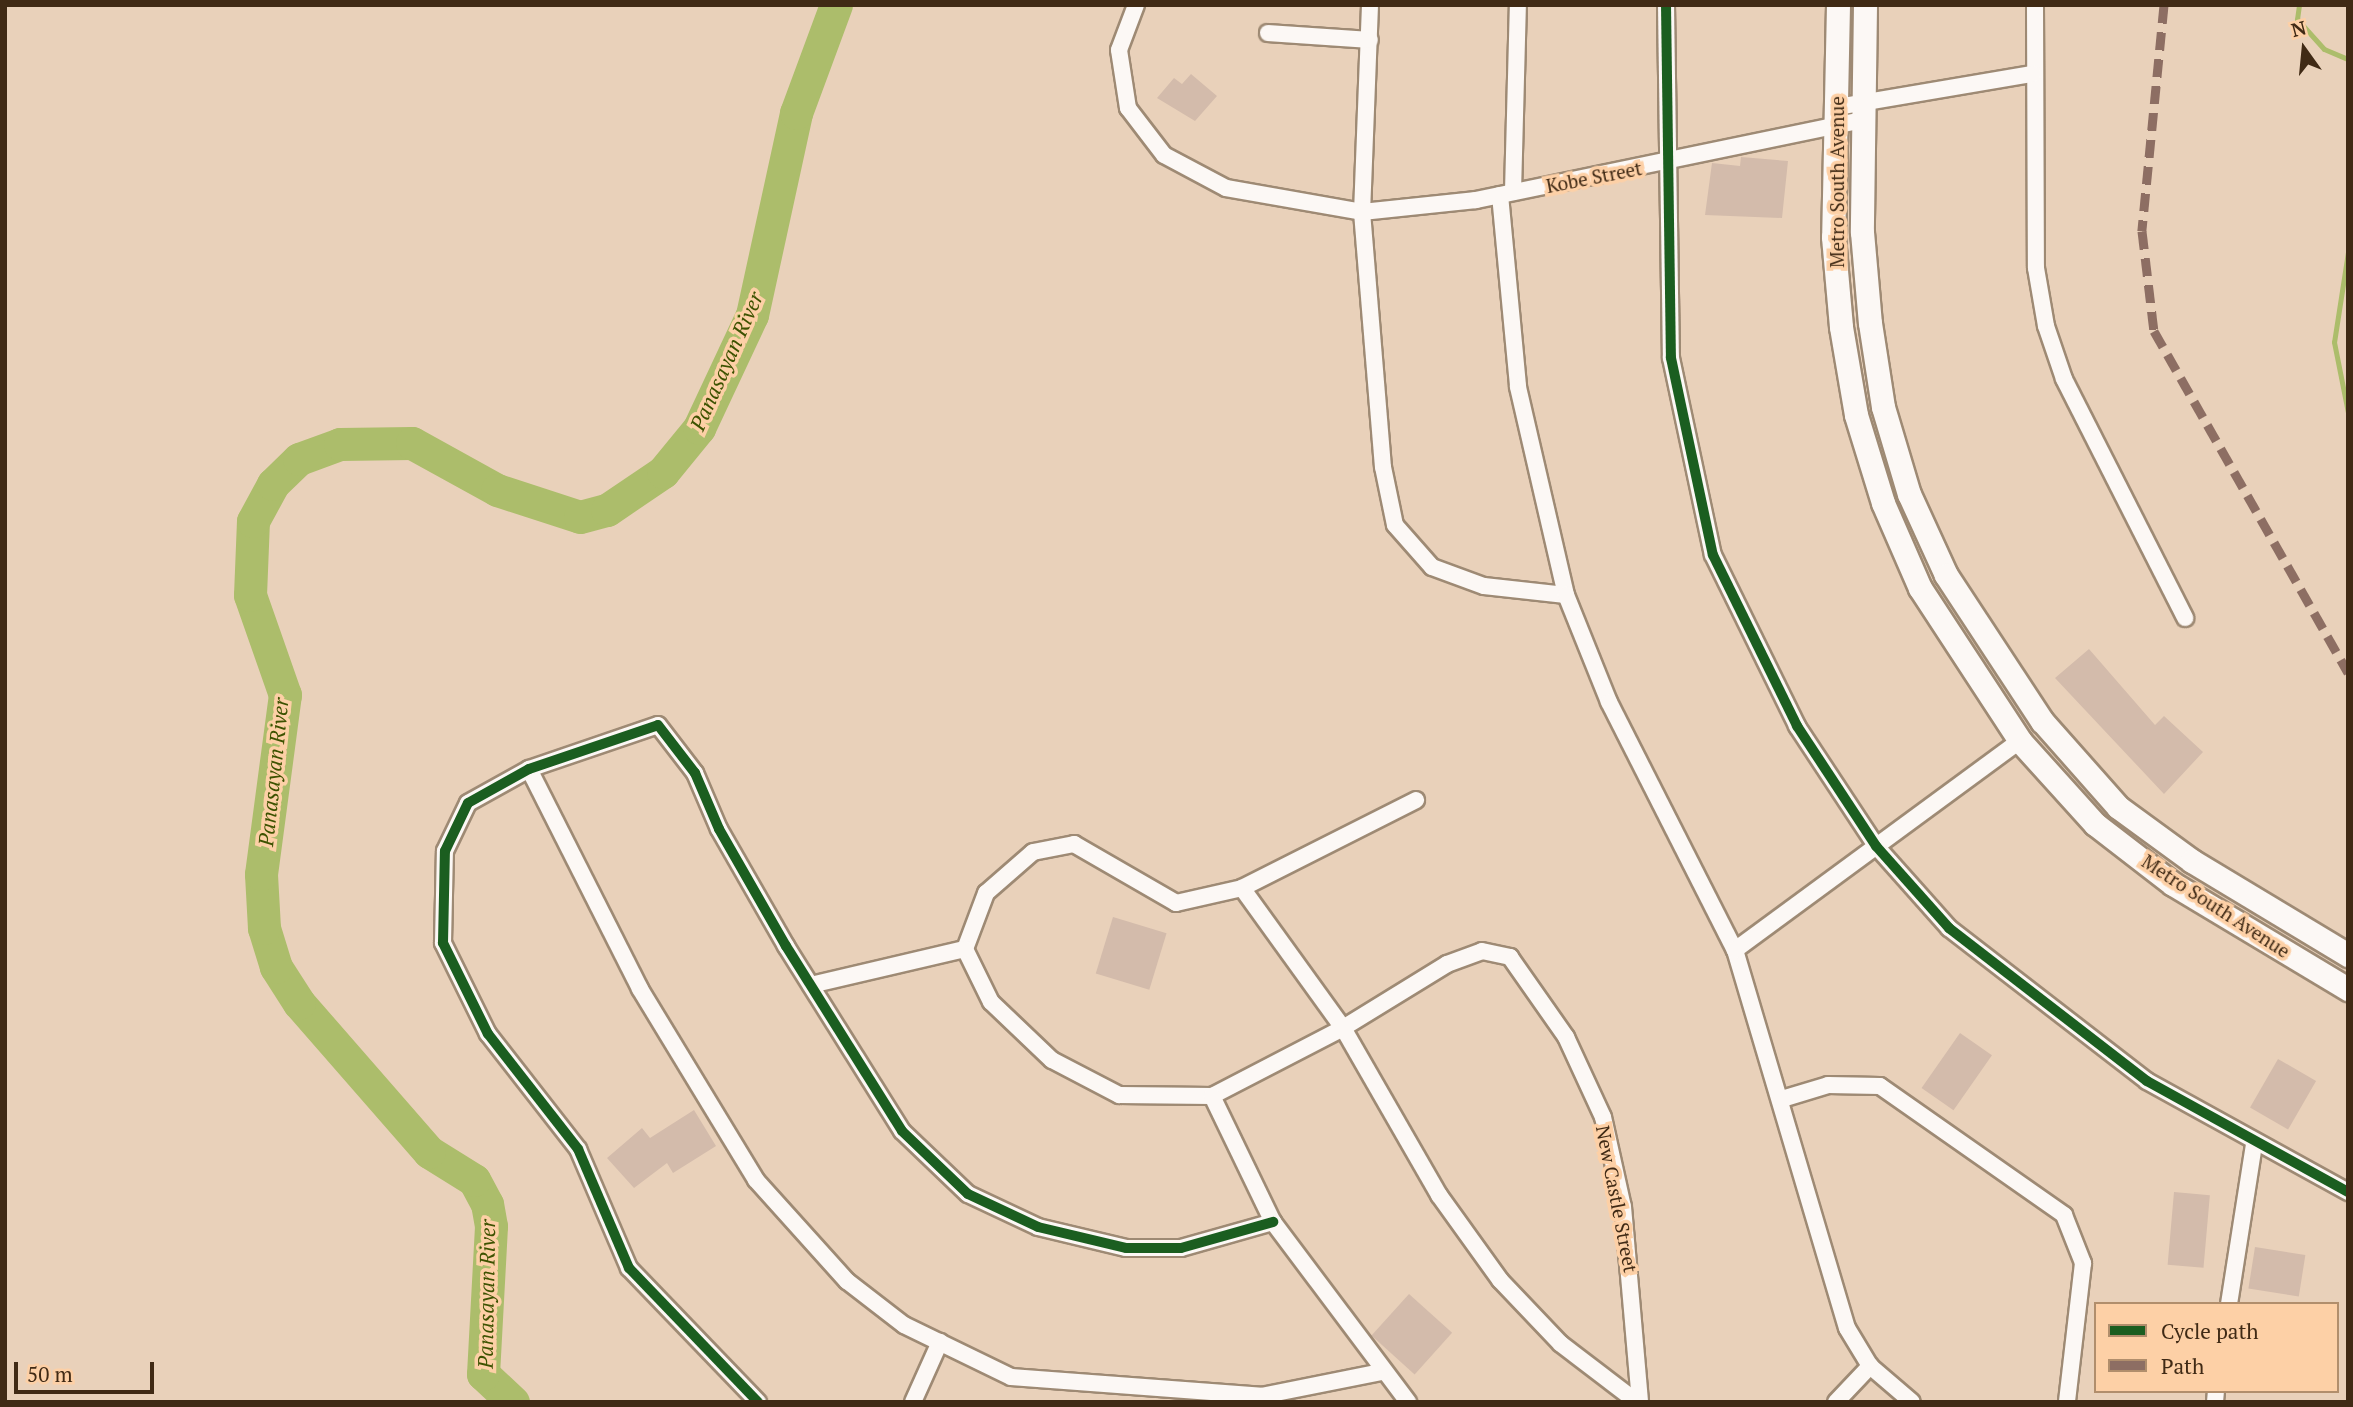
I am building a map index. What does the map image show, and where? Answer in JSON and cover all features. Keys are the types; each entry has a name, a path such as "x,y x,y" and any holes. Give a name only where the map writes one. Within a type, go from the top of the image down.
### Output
{"street":[{"name":"Kobe Street","path":"1136,5 1119,50 1128,108 1164,155 1226,188 1362,212 1506,194 1665,164 1836,116 2033,74"},
{"path":"1370,5 1362,212 1382,467 1395,526 1432,567 1484,586 1566,595"},
{"path":"1518,5 1506,194 1518,387 1566,595 1609,702 1735,950 1782,1098 1827,1273 1847,1328 1870,1366 1912,1402"},
{"path":"1667,5 1665,164 1671,358 1713,555 1797,726 1876,846 1949,928 2036,998 2147,1081 2254,1145 2348,1192"},
{"name":"Metro South Avenue","path":"1838,5 1833,237 1856,415 1883,503 1920,588 2020,741 2095,824 2173,884 2348,989"},
{"name":"Metro South Avenue","path":"1865,5 1862,232 1883,407 1909,494 1946,575 2042,721 2118,807 2192,861 2348,955"},
{"path":"2035,5 2033,74 2036,268 2046,326 2064,379 2185,618"},
{"path":"1268,33 1370,40"},
{"path":"758,1402 629,1268 578,1149 488,1034 443,943 445,851 468,803 529,769 658,725 695,773 719,829 811,985 902,1130 968,1194 1038,1227 1126,1248 1181,1248 1273,1222"},
{"path":"1735,950 2020,741"},
{"path":"529,769 640,989 756,1180 847,1281 904,1325 1011,1377 1261,1396 1381,1372"},
{"path":"1408,1402 1381,1372 1273,1222 1212,1096 1119,1095 1052,1060 992,1002 965,950 986,893 1032,852 1074,844 1176,903 1242,888 1416,800"},
{"path":"1242,888 1343,1028 1439,1195 1500,1280 1561,1344 1639,1402"},
{"path":"811,985 965,950"},
{"name":"New Castle Street","path":"1212,1096 1343,1028 1447,964 1482,951 1510,957 1566,1037 1602,1117 1623,1207 1639,1402"},
{"path":"1782,1098 1828,1085 1880,1086 2064,1215 2083,1263 2067,1402"},
{"path":"2229,1302 2254,1145"},
{"path":"912,1402 940,1342"},
{"path":"1836,1402 1870,1366"}],"building":[{"path":"1191,74 1217,96 1195,121 1157,98 1174,78 1182,84"},
{"path":"1741,157 1788,161 1782,218 1705,215 1712,163 1740,166"},
{"path":"2089,649 2155,725 2164,716 2203,752 2164,794 2055,678"},
{"path":"1113,917 1167,933 1149,990 1096,973"},
{"path":"1960,1033 1992,1055 1954,1110 1922,1088"},
{"path":"2278,1059 2316,1081 2288,1129 2250,1107"},
{"path":"694,1110 716,1146 673,1173 667,1163 634,1188 607,1158 642,1128 650,1138"},
{"path":"2174,1192 2210,1195 2204,1268 2168,1265"},
{"path":"2255,1247 2305,1255 2299,1296 2248,1288"},
{"path":"1409,1294 1452,1333 1415,1374 1372,1336"}],"waterway":[{"name":"Panasayan River","path":"513,1402 483,1374 491,1226 487,1204 474,1180 429,1152 299,1003 276,967 264,928 261,874 285,695 250,595 253,521 273,484 299,459 340,444 412,443 497,490 580,517 607,510 663,472 699,428 752,315 796,113 836,5"},
{"path":"2299,5 2297,19 2324,49 2348,59"},
{"path":"2348,252 2334,342 2348,413"}],"marked path":[{"path":"2164,5 2142,231 2154,331 2348,673"}],"cycle path":[{"path":"1666,5 1671,358 1713,555 1797,726 1876,846 1949,928 2147,1081 2348,1192"},
{"path":"758,1402 629,1268 578,1149 488,1034 443,943 445,851 468,803 529,769 658,725 695,773 719,829 786,946 902,1131 968,1194 1038,1227 1126,1248 1181,1248 1273,1222"}]}
